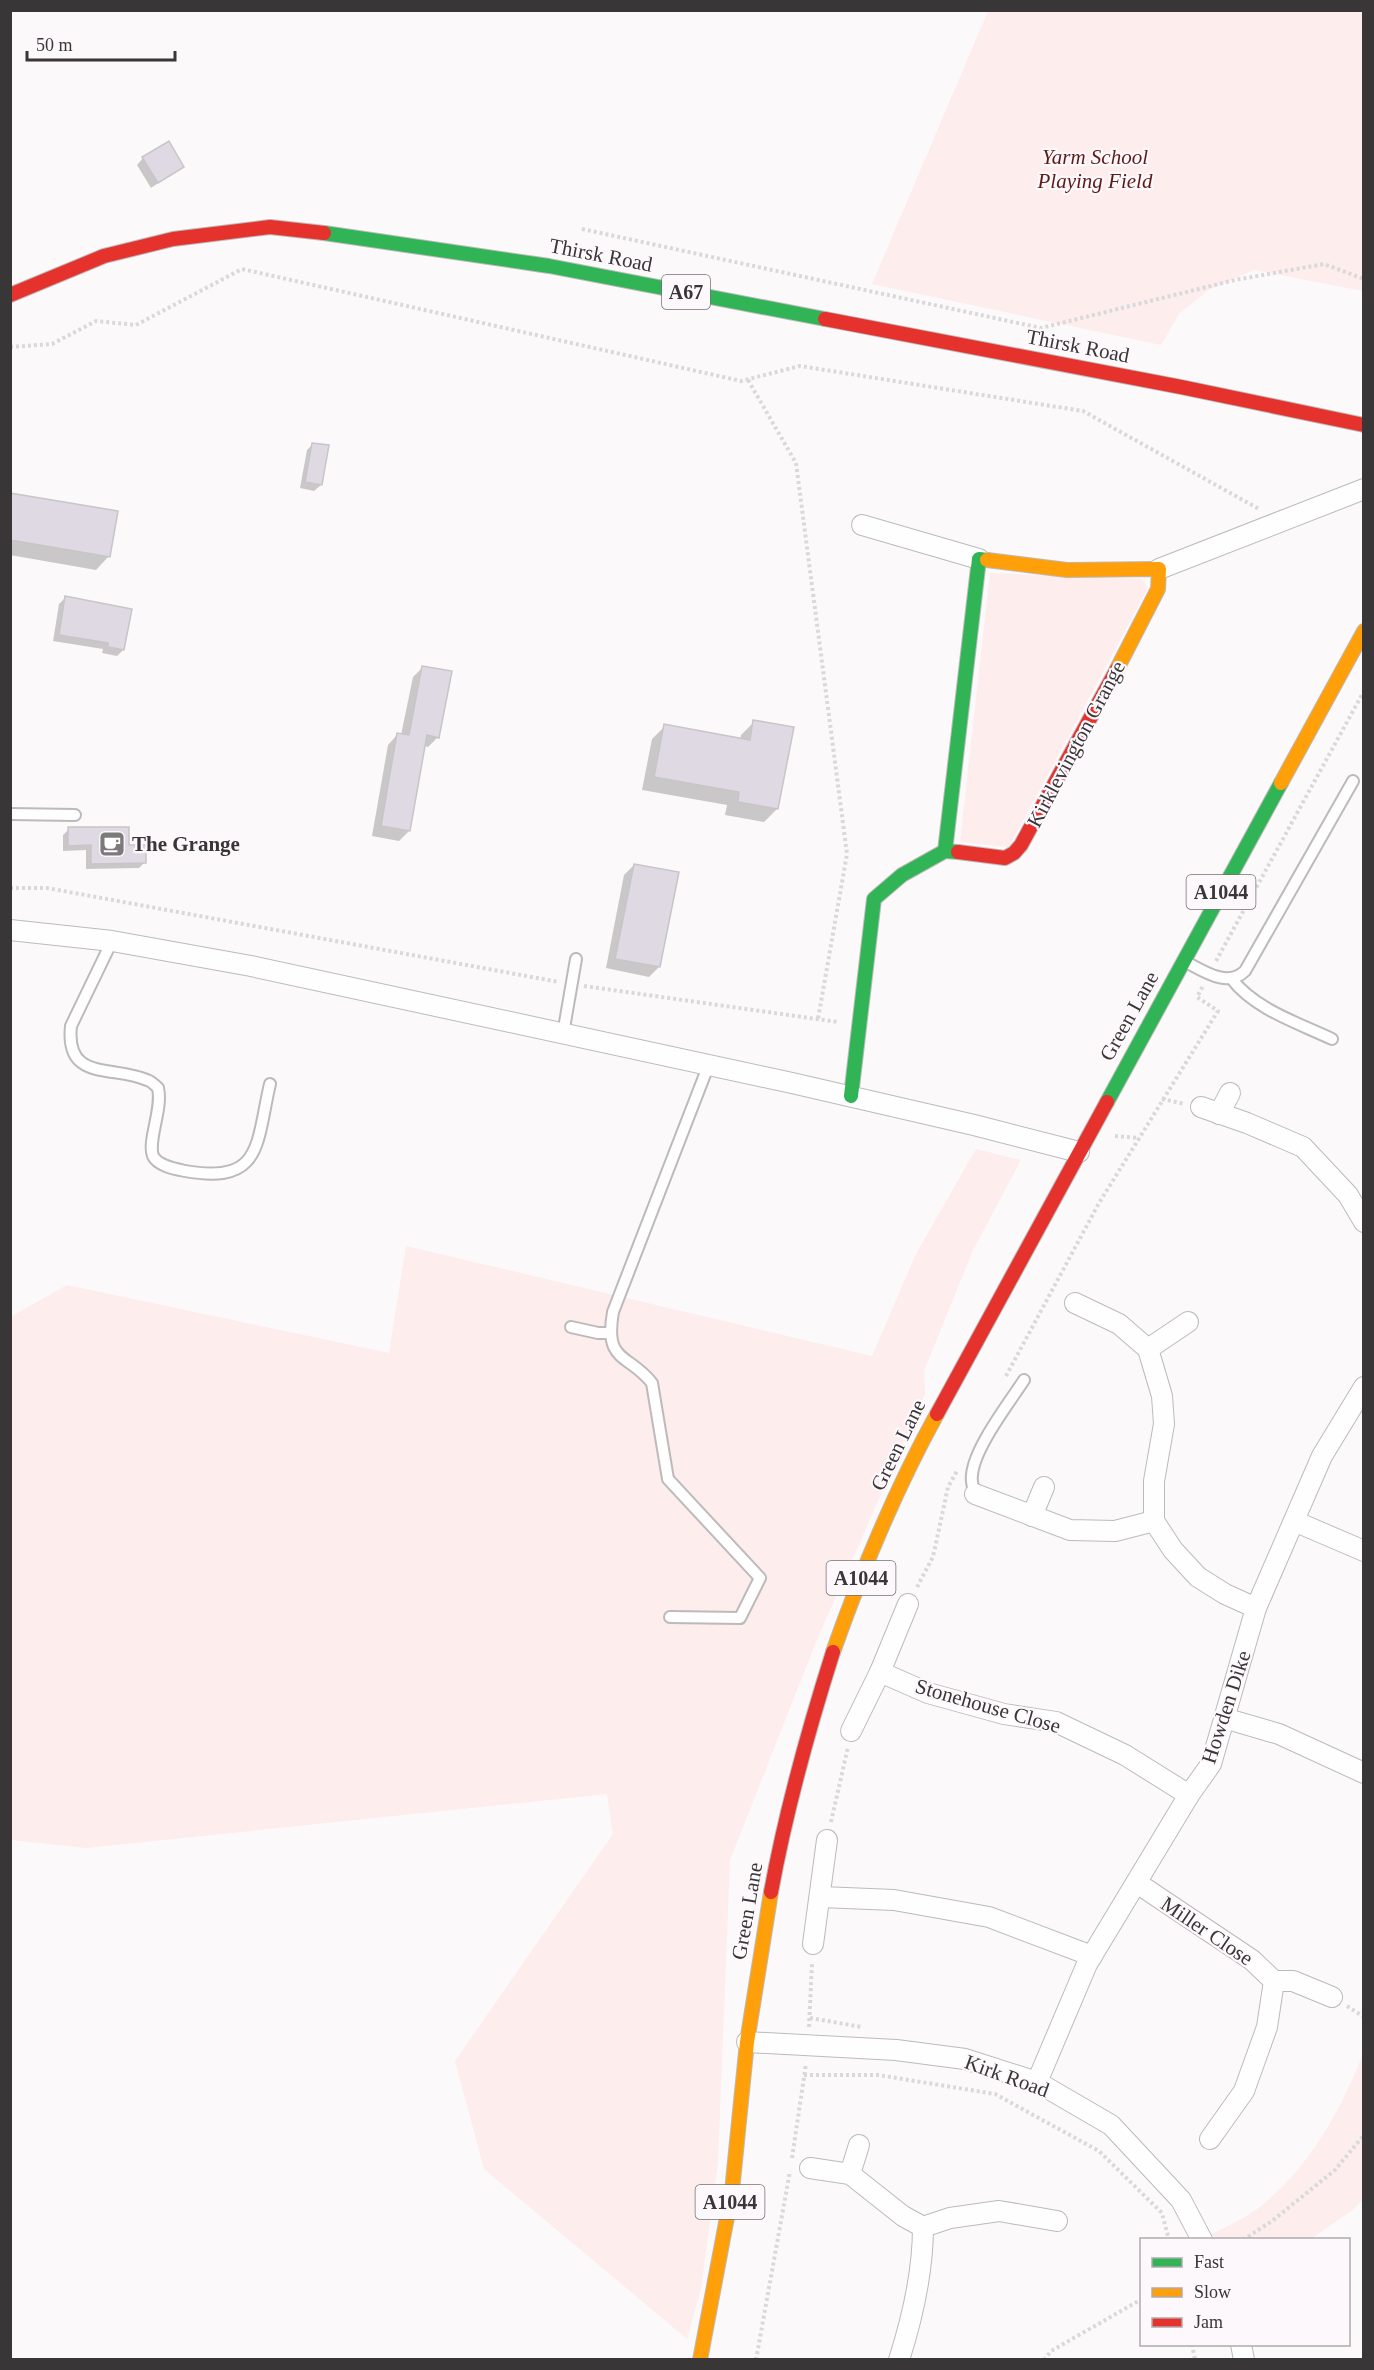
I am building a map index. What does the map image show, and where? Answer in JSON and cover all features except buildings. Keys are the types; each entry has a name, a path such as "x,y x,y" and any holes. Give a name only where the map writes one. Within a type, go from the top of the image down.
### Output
{"main road":[{"name":"Thirsk Road","path":"10,295 104,256 173,239 270,227 335,234 549,266 1181,387 1364,425"},
{"path":"851,1096 874,899 902,875 945,851 979,559 1067,570 1159,569"},
{"name":"Kirklevington Grange","path":"945,851 1005,858 1021,845 1107,689 1158,589 1159,569"},
{"name":"Green Lane","path":"700,2360 732,2191 747,2042 765,1924 784,1823 806,1737 834,1650 873,1546 916,1452 1364,631"}],"street":[{"path":"1159,569 1364,489"},
{"path":"862,525 979,559"},
{"path":"10,930 112,940 251,966 851,1096 1079,1152"},
{"path":"1230,1093 1210,1111 1304,1147 1348,1195 1364,1222"},
{"path":"1075,1303 1119,1324 1148,1349 1162,1396 1164,1424 1154,1481 1154,1521 1173,1550 1198,1577 1225,1594 1256,1608"},
{"path":"1148,1349 1188,1322"},
{"name":"Howden Dike","path":"1037,2082 1092,1956 1189,1795 1211,1764 1256,1608 1322,1456 1364,1387"},
{"path":"1032,1516 1044,1487"},
{"path":"975,1494 1070,1530 1115,1531 1154,1521"},
{"path":"1294,1521 1364,1551"},
{"path":"851,1731 880,1672 908,1604"},
{"name":"Stonehouse Close","path":"880,1672 928,1693 1004,1714 1056,1722 1125,1755 1189,1795"},
{"path":"1224,1718 1278,1734 1364,1773"},
{"path":"813,1944 827,1840"},
{"name":"Miller Close","path":"1137,1883 1252,1960 1274,1981 1293,1980 1332,1997"},
{"path":"821,1896 894,1900 989,1917 1092,1956"},
{"name":"Miller Close","path":"1210,2139 1245,2091 1267,2027 1274,1981"},
{"name":"Kirk Road","path":"747,2042 896,2050 965,2059 1037,2082 1111,2126 1181,2200 1201,2238"},
{"path":"850,2174 859,2145"},
{"path":"810,2168 850,2174 903,2216 923,2227 950,2218 999,2211 1057,2221"},
{"path":"899,2360 915,2306 923,2259 923,2227"}],"lane":[{"path":"1183,960 1224,979 1241,975 1250,964 1353,781"},
{"path":"10,814 75,815"},
{"path":"112,940 74,1018 69,1041 74,1054 80,1061 93,1068 147,1080 158,1088 161,1100 152,1152 156,1161 174,1169 189,1172 216,1175 238,1171 250,1160 270,1084"},
{"path":"563,1034 576,959"},
{"path":"1231,978 1239,989 1261,1005 1332,1039"},
{"path":"670,1617 740,1618 760,1578 668,1479 652,1383 623,1359 615,1348 609,1333 613,1312 709,1065"},
{"path":"571,1328 609,1333"},
{"path":"975,1494 971,1477 974,1464 997,1419 1024,1380"}],"path":[{"path":"582,229 1041,328 1235,280 1324,264 1364,279"},
{"path":"10,347 52,344 96,321 136,325 242,269 741,381 800,366 1083,411 1281,521"},
{"path":"748,380 796,463 848,855 818,1019"},
{"path":"1003,1383 1099,1203 1218,1011 1197,997 1364,691"},
{"path":"10,888 47,888 572,984 859,1025"},
{"path":"908,1604 933,1557 948,1487 959,1466"},
{"path":"827,1840 851,1731"},
{"path":"756,2360 791,2166 809,2044 813,1944"},
{"path":"804,2075 878,2075 995,2094 1099,2151 1162,2213 1168,2238"},
{"path":"1246,2238 1272,2222 1335,2170 1364,2135"},
{"path":"1044,2360 1051,2351 1140,2300"}],"green space":[{"name":"Yarm School Playing Field","path":"988,11 1363,11 1363,291 1254,270 1208,290 1179,314 1161,345 872,284"},
{"path":"990,573 1142,579 1148,588 1009,847 960,842"},
{"path":"976,1149 1021,1160 973,1250 924,1371 925,1394 816,1642 730,1860 718,2162 701,2289 687,2339 484,2169 455,2061 613,1834 607,1794 86,1848 11,1840 10,1317 67,1285 389,1353 406,1246 872,1356 916,1254"},
{"path":"1363,2054 1363,2199 1354,2209 1312,2238 1204,2238 1244,2217 1283,2186 1298,2170 1324,2134"}],"traffic: fast":[{"path":"324,233 549,266 825,319"},
{"path":"945,851 979,559 987,560"},
{"path":"1107,1102 1281,783"},
{"path":"851,1096 874,899 902,875 945,851 958,852"}],"traffic: slow":[{"path":"987,560 1067,570 1159,569 1158,589 1117,669"},
{"path":"1281,783 1364,631"},
{"path":"833,1652 880,1531 937,1414"},
{"path":"700,2360 732,2191 747,2042 771,1892"}],"traffic: jam":[{"path":"10,295 104,256 173,239 270,227 324,233"},
{"path":"825,319 1181,387 1364,425"},
{"path":"958,852 1005,858 1021,845 1117,669"},
{"path":"937,1414 1107,1102"},
{"path":"771,1892 798,1771 833,1652"}],"place":[{"name":"The Grange","path":"112,844"}]}
